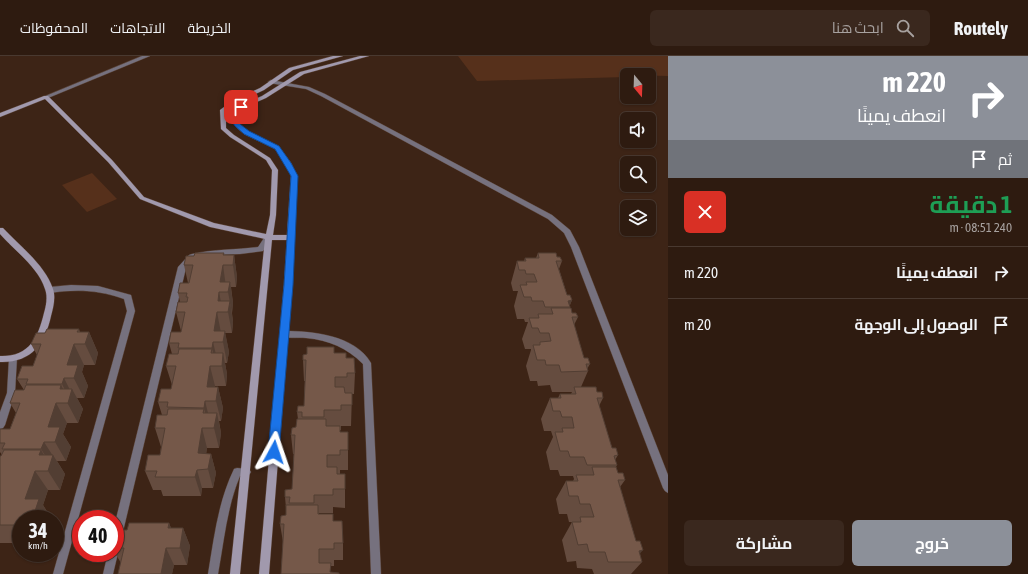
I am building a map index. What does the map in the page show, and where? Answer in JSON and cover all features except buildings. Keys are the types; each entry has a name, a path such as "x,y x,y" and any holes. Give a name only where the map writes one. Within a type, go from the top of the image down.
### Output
{"street":[{"path":"0,115 147,56"},
{"path":"235,574 269,237 273,215 275,170 268,159 232,136 223,128 223,110 234,102 262,89 291,69 302,64 340,56"},
{"path":"264,574 284,334 294,176 288,163 277,148 246,133 237,125 235,115 241,107 264,97 302,73 366,56"},
{"path":"271,82 307,88 323,95 550,217 567,232 578,254 668,488"},
{"path":"46,97 110,161 142,198 212,225 269,237 290,238"},
{"path":"0,230 37,270 50,290 50,309 34,347 25,354 13,358 0,359"},
{"path":"123,510 182,267 192,257 208,253 240,252 260,249 269,237"},
{"path":"50,290 76,286 107,289 128,297 131,311 58,574"},
{"path":"284,334 307,334 338,341 360,355 367,363 376,574"},
{"path":"0,425 11,393 13,358"},
{"path":"213,574 224,508 229,490 237,472 246,472"},
{"path":"108,574 111,562"}],"shaded area":[{"path":"458,56 668,56 668,76 656,76 656,68 620,68 620,77 477,81"},
{"path":"92,173 117,199 87,212 62,185"}],"route":[{"path":"241,107 235,115 237,125 246,133 277,148 288,163 294,176 288,285 274,452"}]}
